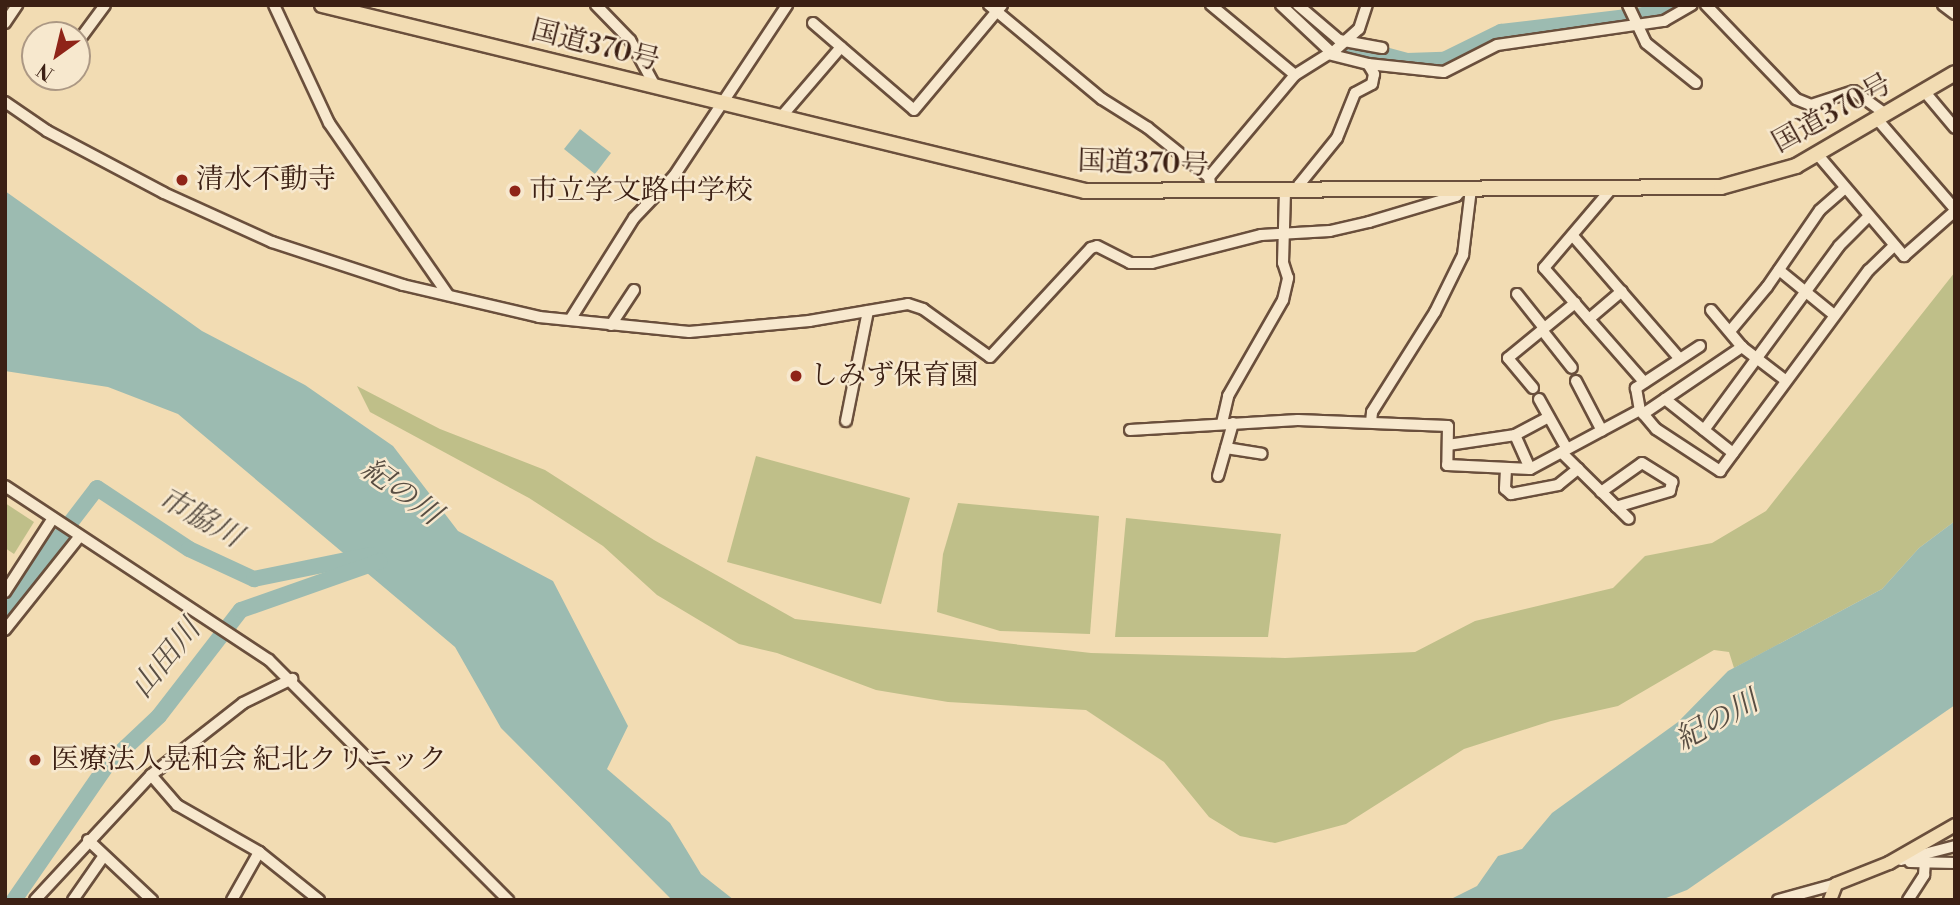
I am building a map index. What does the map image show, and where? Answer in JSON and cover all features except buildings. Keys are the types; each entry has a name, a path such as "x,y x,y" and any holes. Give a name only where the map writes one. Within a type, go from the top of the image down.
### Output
{"highway":[{"name":"国道370号","path":"322,5 1085,191 1210,184 1291,192 1721,187 1755,181 1818,155 1955,73"}],"main road":[{"path":"1830,900 1836,884 1889,863 1955,825"}],"street":[{"path":"5,23 17,5"},
{"path":"91,24 105,5"},
{"path":"274,5 329,123 448,295"},
{"path":"596,5 630,40 655,86"},
{"path":"570,320 634,218 674,176 787,5"},
{"path":"1211,5 1295,75"},
{"path":"1281,5 1338,47 1368,64 1444,72 1497,45 1639,25 1677,17 1692,5"},
{"path":"1298,5 1338,47 1382,48"},
{"path":"813,23 914,110 996,7 1102,99 1148,128 1210,184 1295,75 1338,47 1359,29 1367,5"},
{"path":"1628,5 1646,43 1696,83"},
{"path":"1706,5 1796,99 1811,106 1854,91 1882,116 1955,210 1905,256 1818,155"},
{"path":"1943,5 1955,13"},
{"path":"782,117 841,47"},
{"path":"1218,476 1226,448 1228,396 1283,300 1288,278 1284,233 1291,192 1337,138 1355,93 1374,80 1368,64"},
{"path":"1924,91 1955,128"},
{"path":"5,103 77,147 272,242 351,271 448,295 570,320 689,332 916,305 990,357 1091,248 1142,264 1284,233 1369,222 1457,196 1467,189"},
{"path":"1612,188 1544,268 1644,382"},
{"path":"1731,330 1779,270 1820,210 1845,188"},
{"path":"1371,422 1372,412 1435,312 1463,255 1467,189"},
{"path":"1704,430 1839,246 1869,216"},
{"path":"1573,236 1678,357"},
{"path":"1700,346 1678,357 1636,388 1642,412 1656,429 1720,471 1834,315 1894,246"},
{"path":"1779,270 1834,315"},
{"path":"611,325 634,290"},
{"path":"1589,319 1622,291"},
{"path":"1517,294 1572,368"},
{"path":"1528,308 1536,301"},
{"path":"1533,388 1508,358 1575,303"},
{"path":"1711,310 1731,330 1742,347 1786,380"},
{"path":"846,421 868,311"},
{"path":"1130,430 1228,423 1371,422 1448,426 1447,465 1530,469 1665,399 1742,347"},
{"path":"1576,381 1602,431"},
{"path":"1539,398 1564,450 1578,469 1629,519"},
{"path":"1665,399 1733,453"},
{"path":"1448,445 1515,435 1549,417"},
{"path":"1515,435 1530,469"},
{"path":"1226,448 1262,454"},
{"path":"1601,492 1642,463 1672,482 1670,491 1616,507"},
{"path":"1506,469 1505,489 1511,494 1558,485 1578,469"},
{"path":"5,486 269,660 292,679 508,900"},
{"path":"5,592 53,518"},
{"path":"5,630 80,536"},
{"path":"35,900 151,775 243,703 292,679"},
{"path":"151,775 177,805 259,852 319,900"},
{"path":"88,840 152,900"},
{"path":"1889,863 1955,846"},
{"path":"233,900 259,852"},
{"path":"73,900 103,856"},
{"path":"1889,863 1924,860 1955,863"},
{"path":"1908,900 1924,876 1924,860"},
{"path":"1778,900 1836,884"}],"green space":[{"path":"1955,272 1955,521 1919,548 1882,589 1734,668 1729,652 1714,650 1618,706 1551,721 1464,749 1346,824 1275,843 1240,836 1209,817 1164,762 1086,710 948,702 876,690 777,653 739,644 657,595 603,546 529,498 370,412 357,386 440,429 545,470 654,540 795,619 1091,653 1285,658 1415,652 1475,621 1613,588 1645,556 1712,543 1766,511"},
{"path":"756,456 910,498 881,604 727,562"},
{"path":"5,503 34,522 14,554 5,548"},
{"path":"958,503 1099,516 1090,634 1000,631 937,612 943,554"},
{"path":"1126,518 1281,534 1268,637 1115,637"}],"water":[{"path":"580,129 611,153 595,174 564,149"},
{"name":"紀の川","path":"5,191 202,331 305,385 393,446 458,531 553,581 628,726 607,769 670,823 701,874 734,900 672,900 501,728 455,647 178,414 108,387 5,371"},
{"name":"紀の川","path":"1955,521 1955,705 1687,890 1661,900 1449,900 1477,886 1498,856 1522,849 1552,813 1678,722 1728,671 1882,589 1919,548"}],"waterway":[{"path":"1294,5 1325,39 1407,61 1444,60 1501,32 1644,15 1678,5"},
{"name":"市脇川","path":"5,608 97,488 189,549 254,579 371,555"},
{"name":"山田川","path":"14,900 107,765 159,716 241,610 380,561"}],"place":[{"name":"清水不動寺","path":"182,180"},
{"name":"市立学文路中学校","path":"515,191"},
{"name":"しみず保育園","path":"796,376"},
{"name":"医療法人晃和会 紀北クリニック","path":"35,760"}]}
